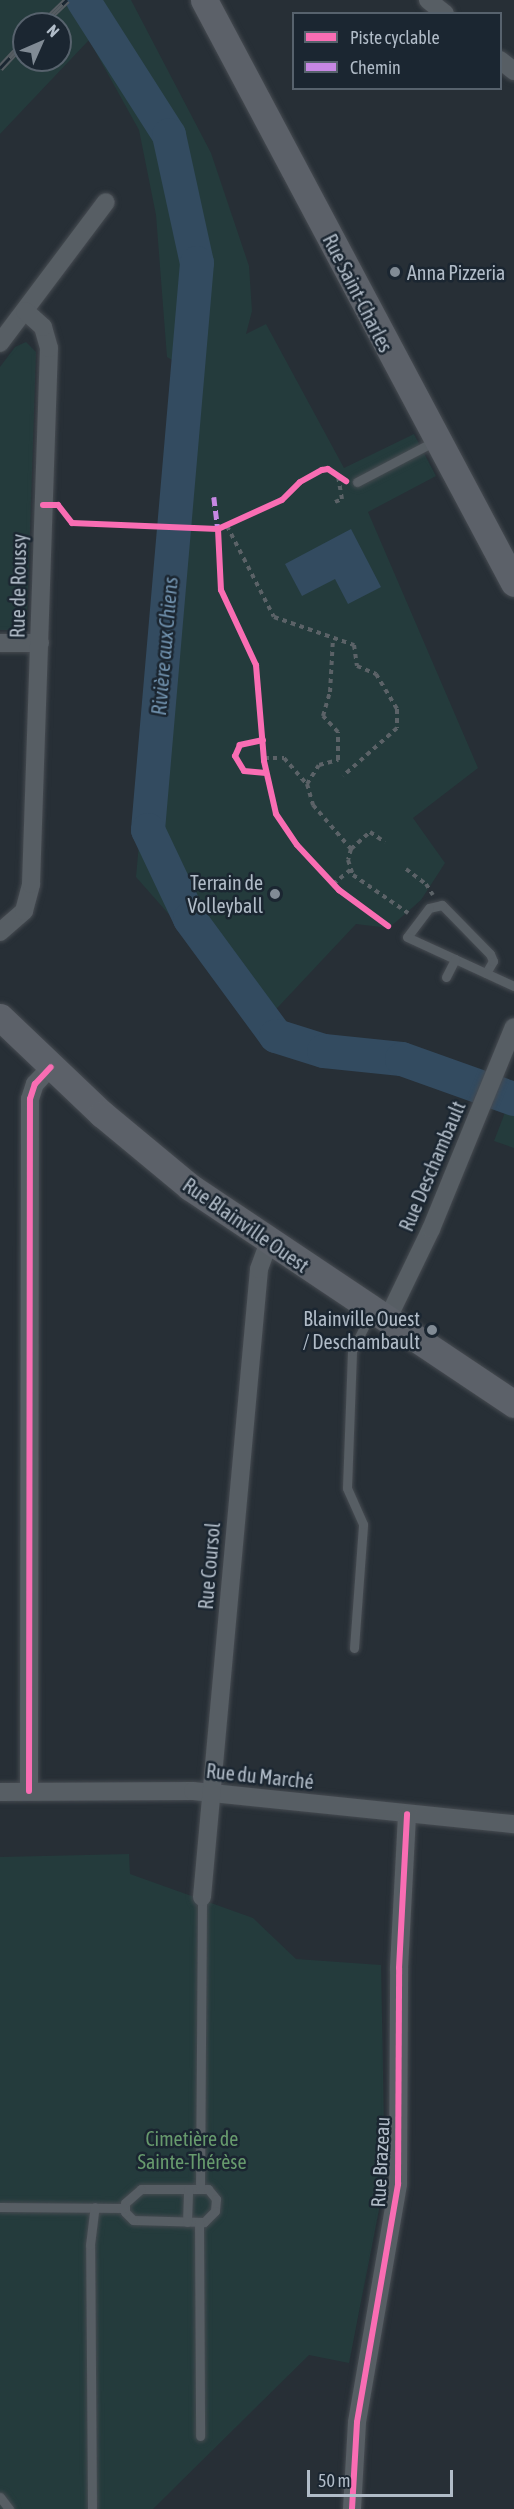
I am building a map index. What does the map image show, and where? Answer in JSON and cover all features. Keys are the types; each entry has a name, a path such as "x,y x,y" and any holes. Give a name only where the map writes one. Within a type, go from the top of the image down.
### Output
{"street":[{"name":"Rue Saint-Charles","path":"204,0 436,441 514,583"},
{"path":"429,0 443,12"},
{"path":"502,61 514,71"},
{"path":"1,340 106,202"},
{"name":"Rue de Roussy","path":"0,932 19,917 29,895 40,643 49,348 43,327 25,311"},
{"path":"0,643 40,643"},
{"name":"Rue Blainville Ouest","path":"0,1017 51,1067 149,1155 269,1242 514,1404"},
{"name":"Rue Deschambault","path":"379,1316 431,1229 514,1027"},
{"path":"29,1791 30,1099 35,1084 51,1067"},
{"name":"Rue Coursol","path":"202,1897 259,1269 269,1242"},
{"name":"Rue du Marché","path":"0,1792 210,1793 514,1824"},
{"name":"Rue Brazeau","path":"352,2509 357,2422 399,2184 399,1959 407,1814"}],"lane":[{"path":"357,482 436,441"},
{"path":"486,973 493,960 490,954 442,905 429,908 407,937 514,986"},
{"path":"446,977 455,959"},
{"path":"354,1648 363,1524 347,1488 352,1351 379,1316"},
{"path":"200,2188 202,1897"},
{"path":"187,2222 188,2188"},
{"path":"0,2207 124,2208 141,2189 188,2188 212,2191 216,2205 212,2216 199,2222 140,2222 128,2217 124,2208"},
{"path":"92,2509 90,2246 94,2208"},
{"path":"199,2222 200,2436"},
{"path":"0,2497 9,2509"}],"path":[{"path":"336,474 346,481"},
{"path":"335,502 342,499 336,474"},
{"path":"218,529 240,522"},
{"path":"227,526 274,617 354,645 357,666 376,674 398,715 397,728 343,776"},
{"path":"307,784 320,765 338,760 338,732 323,716 330,692 333,638"},
{"path":"263,749 265,767"},
{"path":"264,758 284,758 307,784 312,805 351,849 350,870"},
{"path":"351,849 370,832 385,842"},
{"path":"406,869 426,884"},
{"path":"339,890 330,881 350,870"},
{"path":"350,870 405,911"}],"green space":[{"path":"0,0 131,0 211,153 249,266 252,311 246,334 266,324 344,468 414,434 436,476 368,512 478,768 413,818 445,863 421,900 389,928 356,924 264,1022 136,877 182,366 167,357 156,215 139,130 89,40 72,58 72,12 12,12 12,72 59,72 0,134"},
{"path":"26,342 36,352 27,621 18,630 0,630 0,367 15,347"},
{"path":"514,1089 514,1148 494,1141"},
{"name":"Cimetière de Sainte-Thérèse","path":"129,1854 130,1874 253,1918 296,1959 381,1965 385,2179 349,2363 309,2355 153,2509 0,2509 0,1857"}],"water":[{"path":"351,529 381,587 348,604 335,579 302,596 285,564"}],"waterway":[{"name":"Rivière aux Chiens","path":"83,0 169,135 197,263 148,830 190,919 276,1036 324,1051 402,1059 514,1099"}],"railway":[{"path":"54,12 67,0"},
{"path":"0,68 12,55"}],"marked path":[{"path":"214,497 218,529"}],"cycle path":[{"path":"43,505 58,505 72,523 218,529 282,500 300,482 322,470 328,469 346,481"},
{"path":"218,529 221,590 256,665 264,761 276,814 297,845 339,890 388,926"},
{"path":"263,740 240,745 235,756 244,771 266,773"},
{"path":"29,1791 30,1099 35,1084 51,1067"},
{"path":"352,2509 357,2422 398,2184 399,1968 407,1814"}],"place":[{"name":"Anna Pizzeria","path":"395,272"},
{"name":"Terrain de Volleyball","path":"275,894"},
{"name":"Blainville Ouest / Deschambault","path":"432,1330"}]}
